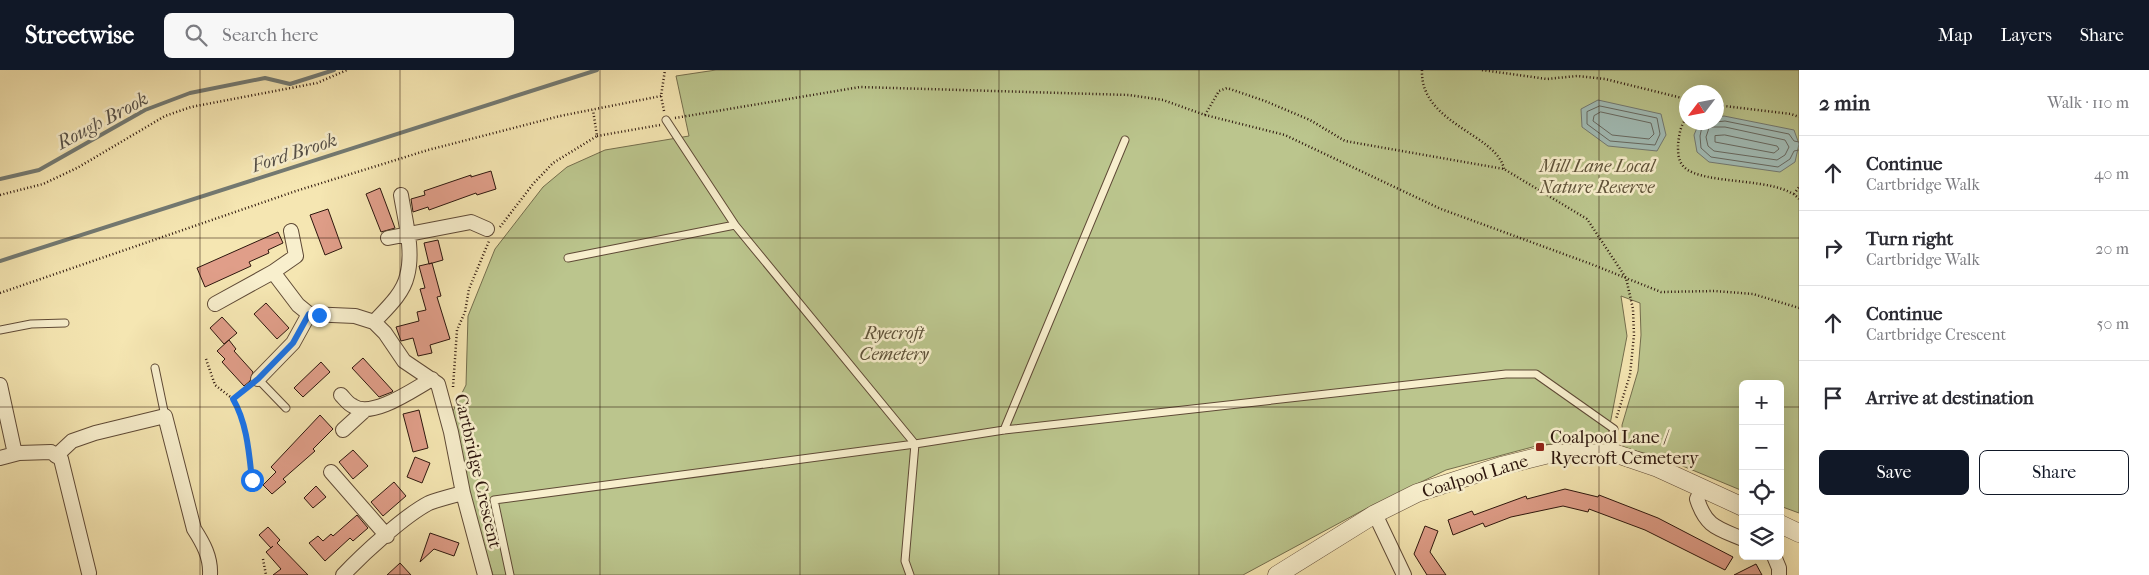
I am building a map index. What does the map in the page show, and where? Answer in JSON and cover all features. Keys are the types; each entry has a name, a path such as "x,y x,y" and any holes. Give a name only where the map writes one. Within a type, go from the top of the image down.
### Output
{"street":[{"path":"273,272 298,305 309,314 355,316 374,322 396,298 407,276 408,233 401,196"},
{"path":"388,238 471,222 490,234"},
{"path":"215,304 273,272 296,256 291,231"},
{"path":"258,379 293,343 309,314"},
{"name":"Cartbridge Crescent","path":"374,322 385,333 404,361 432,378 438,384 463,493 485,575"},
{"name":"Cartbridge Crescent","path":"365,410 388,403 432,378"},
{"path":"0,385 15,454"},
{"path":"341,396 353,407 365,410"},
{"path":"343,430 365,410"},
{"path":"56,456 72,441 94,432 165,416 194,529 204,545 211,566 210,575"},
{"path":"0,458 15,454 51,452 62,459 89,574"},
{"name":"Coalpool Lane","path":"1277,575 1374,514 1417,493 1500,466 1549,454 1614,453 1658,468 1739,505"},
{"path":"331,472 387,536"},
{"path":"1702,489 1697,499 1702,515 1716,528 1739,537"},
{"path":"343,575 417,511 431,503 463,493"},
{"path":"1374,514 1404,575"},
{"path":"1784,526 1799,533"},
{"path":"1776,560 1779,568 1779,575"}],"lane":[{"path":"666,120 735,225 916,444 905,561 910,575"},
{"path":"1004,430 1125,140"},
{"path":"568,258 735,225"},
{"path":"0,330 31,324 65,323"},
{"path":"155,368 165,416"},
{"path":"510,575 494,500 916,444 1004,430 1496,376 1536,374 1614,429"},
{"path":"258,379 286,408"}],"path":[{"path":"0,195 43,184 77,168 165,116 191,107 317,83 346,70"},
{"path":"665,70 661,96 666,120"},
{"path":"1422,70 1427,93 1436,108 1456,126 1494,151 1502,162 1504,170"},
{"path":"1482,70 1547,79 1576,76 1605,78 1679,97"},
{"path":"444,404 453,398 456,330 465,312 469,289 490,234 553,163 597,136 660,125 666,120 860,87 1129,95 1163,100 1205,114 1285,135 1441,209 1661,292 1715,291 1753,294 1799,308"},
{"path":"1205,114 1219,91 1227,88 1265,101 1310,120 1346,141 1504,170 1587,219 1626,278 1633,309 1634,335 1630,375 1614,429"},
{"path":"0,293 296,190 428,150 560,116 661,96"},
{"path":"1724,106 1791,114 1799,117"},
{"path":"593,110 597,136"},
{"path":"1681,130 1678,154 1684,167 1699,174 1773,187 1794,194 1799,199"},
{"path":"1794,194 1799,187"},
{"path":"206,360 215,385 233,399 239,410 247,439 252,480"},
{"path":"233,399 258,379"},
{"path":"263,559 266,575"}],"green space":[{"name":"Ryecroft Cemetery","path":"716,70 1799,70 1799,513 1784,507 1784,380 1739,380 1739,489 1661,457 1623,448 1622,425 1638,371 1641,335 1640,303 1621,296 1627,336 1607,440 1540,445 1446,470 1369,507 1243,575 493,575 480,534 451,415 466,385 468,316 495,249 543,187 567,167 605,150 689,136 676,76"}],"water":[{"path":"1598,100 1661,114 1666,135 1657,151 1608,146 1582,127 1581,109"},
{"path":"1724,116 1794,130 1799,144 1795,162 1780,172 1709,162 1697,152 1694,135 1696,130 1724,130"}],"building":[{"path":"491,171 496,189 477,195 476,193 429,210 428,207 413,212 411,199 425,195 424,191 471,175 471,177"},
{"path":"380,188 395,228 381,232 366,194"},
{"path":"328,209 342,248 325,255 310,215"},
{"path":"278,232 283,243 268,250 269,253 249,262 251,266 205,287 197,268"},
{"path":"438,240 443,260 429,264 424,243"},
{"path":"432,263 441,296 437,297 450,339 430,345 432,353 418,356 413,338 401,341 396,327 419,321 417,312 426,310 420,289 425,288 419,266"},
{"path":"266,303 289,328 277,339 254,314"},
{"path":"222,317 237,333 224,344 210,328"},
{"path":"229,340 236,349 234,351 253,372 250,381 244,386 222,362 225,359 217,351"},
{"path":"363,358 392,392 379,397 352,368"},
{"path":"321,362 330,372 303,397 294,388"},
{"path":"419,410 428,448 413,452 403,414"},
{"path":"320,415 333,429 313,449 315,451 283,479 286,482 272,494 263,485 276,472 271,467"},
{"path":"353,450 368,466 353,479 339,462"},
{"path":"415,457 430,463 422,483 407,477"},
{"path":"394,482 406,496 383,516 371,502"},
{"path":"316,486 326,497 313,508 304,498"},
{"path":"1565,489 1598,497 1599,495 1658,518 1733,557 1725,570 1645,530 1589,509 1588,512 1563,506 1511,517 1485,527 1483,523 1453,535 1448,520 1472,511 1474,515 1526,496 1527,499"},
{"path":"357,515 368,528 353,541 350,538 325,561 309,543 318,536 323,541 331,534 333,536"},
{"path":"1425,526 1438,531 1430,552 1446,575 1427,575 1414,554"},
{"path":"268,527 280,540 277,543 308,575 273,575 281,569 266,552 271,548 259,535"},
{"path":"430,533 459,543 454,556 434,549 420,562"},
{"path":"400,563 411,575 387,575"},
{"path":"1756,564 1762,575 1734,575"}],"waterway":[{"name":"Rough Brook","path":"0,179 39,170 145,110 190,93 265,78 290,84 334,70"},
{"name":"Ford Brook","path":"0,261 597,70"}],"place":[{"name":"Coalpool Lane / Ryecroft Cemetery","path":"1540,447"}],"route":[{"path":"252,480 247,439 239,410 233,399 258,379 293,343 309,314 319,315"}],"park label":[{"name":"Mill Lane Local Nature Reserve","path":"1597,176"}]}
